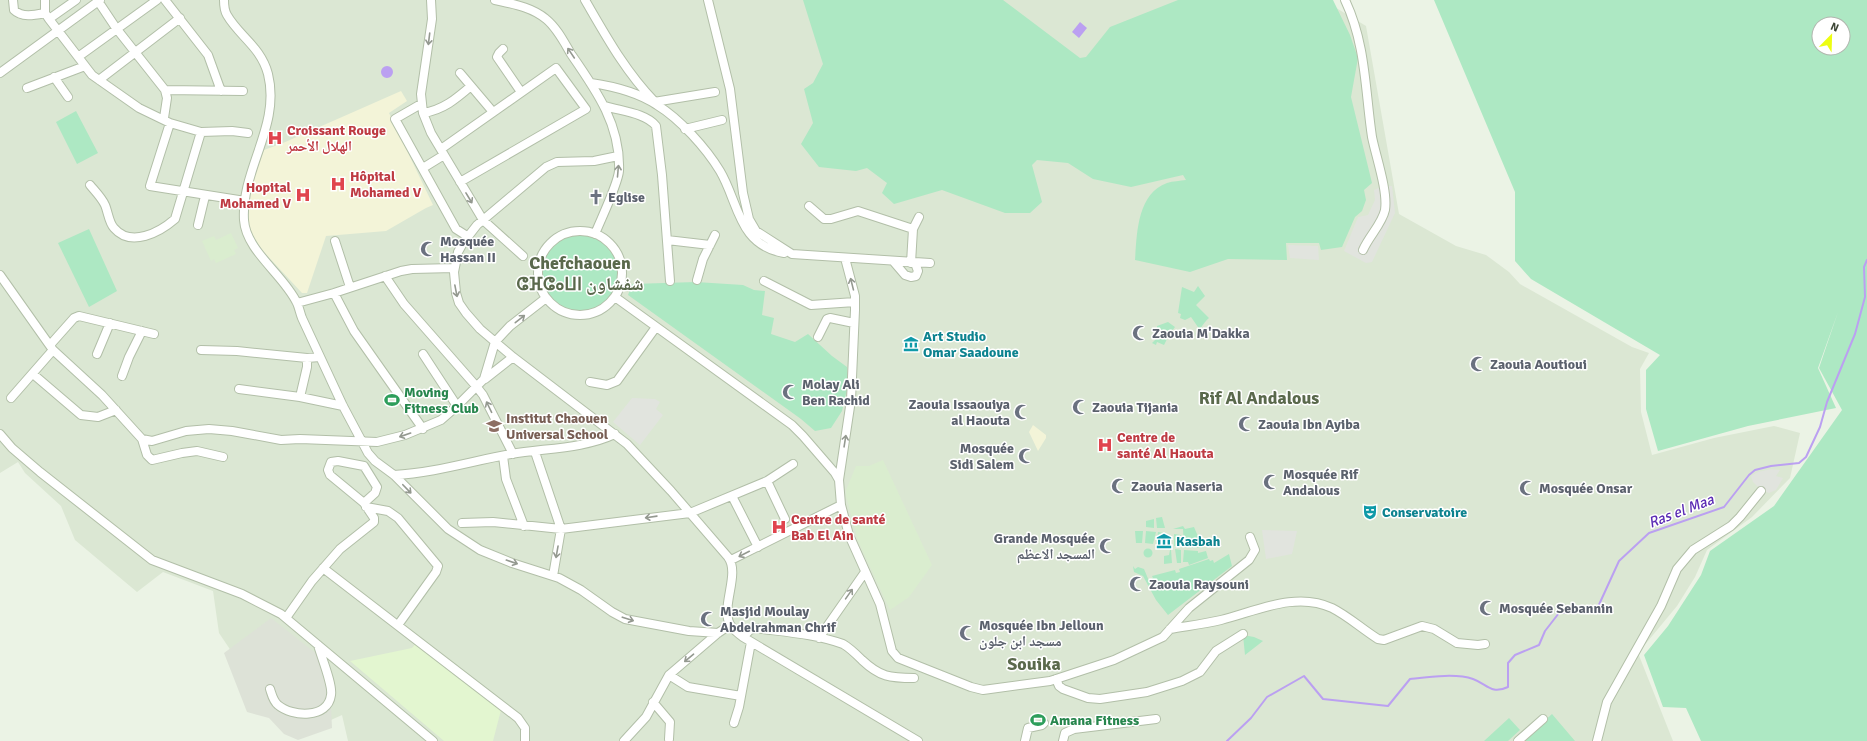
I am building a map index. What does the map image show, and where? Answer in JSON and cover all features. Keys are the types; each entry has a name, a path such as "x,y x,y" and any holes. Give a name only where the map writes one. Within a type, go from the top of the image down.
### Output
{"street":[{"path":"13,0 14,10 20,14 47,16 76,0"},
{"path":"45,0 47,16 85,66 99,80 128,102 167,121 201,132 232,131 248,133"},
{"path":"0,73 99,0 116,28 165,90 167,98 167,121 150,186 245,202"},
{"path":"78,57 116,28 157,0"},
{"path":"165,0 208,55 221,91"},
{"path":"224,0 227,15 251,43 263,60 268,74 272,99 266,129 254,165 245,202 244,219 246,232 252,244 297,303 302,318 343,406 368,453 375,461 394,475 448,529 480,550 512,563 553,576 581,590 612,612 626,619 689,631 718,633"},
{"path":"431,0 432,19 421,104 423,113 431,133 483,220 523,256"},
{"path":"495,0 526,8 545,18 559,35 605,106 612,124 618,156 618,176 596,234"},
{"path":"585,0 616,54 633,78 655,103 698,142 720,172 746,230 753,238 778,252 804,256 930,263"},
{"path":"708,0 730,89 743,193 750,219 756,231 789,253"},
{"path":"1345,0 1360,40 1365,68 1373,139 1385,200 1385,210 1381,220 1363,250"},
{"path":"99,80 180,18"},
{"path":"504,49 497,57 521,92"},
{"path":"27,88 85,66"},
{"path":"423,168 493,112 556,68 586,109 460,182"},
{"path":"460,73 493,112"},
{"path":"54,77 68,97"},
{"path":"591,83 615,87 655,103 715,92"},
{"path":"423,113 438,110 456,99 471,86"},
{"path":"165,90 244,91"},
{"path":"421,104 395,119 456,229 467,236"},
{"path":"605,106 642,116 656,126 660,154 670,281"},
{"path":"685,129 722,120"},
{"path":"90,185 105,204 112,228 127,237 141,237 166,227 175,219 201,132"},
{"path":"618,156 594,161 574,160 551,164 483,220 467,236 458,252 454,268 456,293 459,303 466,313 495,342 615,434 648,465 731,560 733,569 727,606 730,625 751,642 918,741"},
{"path":"198,225 205,196"},
{"path":"809,206 824,219 831,219 858,211 913,229"},
{"path":"893,262 905,274 911,277 916,276 918,271 913,262 913,229 919,217"},
{"path":"580,231 596,234 610,243 620,258 622,275 621,284 615,297 610,303 596,312 578,315 560,310 546,298 539,285 539,262 546,248 551,242 564,234 580,231"},
{"path":"697,280 703,259 715,235"},
{"path":"667,240 710,245"},
{"path":"335,241 350,287"},
{"path":"845,258 855,302 851,400 839,480 841,505 849,535 880,604 892,651 898,658 971,687 983,690 1056,679 1114,660 1162,637 1189,608 1249,560 1255,550 1250,537"},
{"path":"297,303 412,269 454,268"},
{"path":"0,276 51,348 116,410 142,439 147,455 152,460 193,451 223,457"},
{"path":"385,276 404,304 483,395 513,454"},
{"path":"764,281 811,305 855,302"},
{"path":"334,293 354,331 423,429"},
{"path":"615,297 792,425 803,436 839,480"},
{"path":"484,379 495,342 510,326 546,298"},
{"path":"11,398 33,374 74,318 79,316 154,334"},
{"path":"818,337 827,319 830,318 854,323"},
{"path":"97,354 110,323"},
{"path":"590,382 607,384 617,381 656,328"},
{"path":"122,376 128,357 142,331"},
{"path":"201,350 236,351 307,358 320,357"},
{"path":"423,354 457,406"},
{"path":"142,439 152,441 186,431 209,430 232,431 281,440 362,440 383,442 423,429 441,420 484,379 513,357"},
{"path":"300,397 307,367 307,358"},
{"path":"33,374 82,415 98,417 116,410"},
{"path":"239,389 300,397 343,406"},
{"path":"0,434 12,448 40,472 152,560 242,594 286,618 433,741"},
{"path":"394,475 432,470 513,454 535,452 593,442 615,434"},
{"path":"535,452 561,529 553,576"},
{"path":"503,456 506,479 524,526"},
{"path":"286,618 323,568 340,549 374,522 374,518 365,505 330,475 328,470 331,462 338,461 364,466 377,487 375,493 365,505"},
{"path":"462,523 493,522 561,529 690,513 767,481 793,464"},
{"path":"767,481 785,519"},
{"path":"1597,741 1607,702 1661,606 1677,569 1693,550 1731,526 1761,491"},
{"path":"732,496 758,547"},
{"path":"365,505 388,511 398,518 438,566 436,572 398,625"},
{"path":"731,560 841,505"},
{"path":"323,568 518,718 525,728 525,741"},
{"path":"819,638 865,572"},
{"path":"1170,629 1190,627 1219,621 1274,604 1304,601 1332,608 1378,638 1384,640 1422,626 1434,629 1457,643 1478,645 1485,644"},
{"path":"624,741 646,717 668,675 718,633 730,625"},
{"path":"743,637 750,630 755,628 819,638 843,645 870,668 882,675 893,678 914,678"},
{"path":"1056,679 1062,689 1088,698 1100,699 1147,692 1182,681 1200,672 1216,651 1243,634"},
{"path":"734,723 741,696 751,642"},
{"path":"270,688 272,696 278,705 292,713 301,715 325,708 330,700 331,689 318,644"},
{"path":"668,675 688,687 741,696"},
{"path":"653,702 670,722 669,739"},
{"path":"1063,741 1065,733 1074,729 1156,719"},
{"path":"1518,741 1543,719"},
{"path":"1025,741 1028,728 1042,725 1044,723"}],"shaded area":[{"path":"0,0 1323,0 1366,26 1399,214 1456,246 1486,255 1509,272 1520,284 1632,347 1649,353 1640,369 1641,412 1652,455 1714,438 1774,426 1800,433 1790,478 1752,517 1707,550 1695,577 1677,606 1638,653 1673,741 348,741 342,715 311,729 266,703 219,633 213,591 163,572 137,592 75,540 61,506 25,473 18,462 0,473"},
{"path":"803,0 1003,0 1080,58 1086,57 1110,27 1178,0 1333,0 1350,35 1358,58 1351,97 1372,183 1364,190 1366,200 1362,211 1355,217 1342,247 1321,250 1319,243 1286,243 1287,260 1228,259 1190,272 1135,260 1138,227 1144,205 1157,188 1174,181 1186,180 1183,175 1131,187 1093,179 1068,163 1037,160 1032,165 1042,202 1030,213 1005,213 942,190 894,204 882,193 887,183 867,168 856,171 819,167 801,144 813,123 804,89 813,83 823,64"},
{"path":"1434,0 1867,0 1867,741 1701,741 1686,708 1663,707 1644,655 1668,626 1701,575 1710,551 1774,506 1842,410 1819,368 1838,312 1818,368 1836,408 1748,426 1658,451 1646,409 1646,370 1660,355 1531,279 1515,261 1515,192"},
{"path":"1080,22 1087,28 1079,38 1072,32"},
{"path":"389,66 392,67 392,77 385,78 382,77 381,70 382,67"},
{"name":"Hôpital Mohamed V","path":"401,91 407,101 389,113 433,205 386,231 326,236 307,293 302,293 263,251 248,228 249,195 254,173 264,150"},
{"path":"76,111 98,153 77,164 56,122"},
{"path":"1383,186 1392,186 1395,213 1372,262 1366,263 1344,251 1358,217 1368,215 1375,200 1374,190"},
{"path":"89,229 117,291 89,307 58,243"},
{"path":"231,233 238,248 234,250 236,254 216,263 214,259 211,261 202,241 214,236 216,240"},
{"path":"580,235 595,238 607,246 615,258 618,273 615,288 607,300 595,308 580,311 565,308 553,300 545,288 542,273 545,258 553,246 565,238"},
{"path":"1288,245 1318,246 1319,260 1290,258"},
{"path":"696,282 743,285 754,290 765,291 762,315 774,318 771,334 795,342 808,334 832,356 847,367 848,385 842,411 831,428 815,431 801,419 628,295 632,284"},
{"path":"1198,286 1205,296 1196,305 1209,318 1200,329 1191,317 1185,320 1180,318 1181,314 1178,313 1182,287 1194,292"},
{"path":"1168,322 1175,327 1164,345 1157,342 1156,345 1152,343 1162,333 1157,330 1157,326"},
{"path":"632,398 655,399 660,402 656,409 663,415 640,445 613,422"},
{"path":"1033,425 1046,435 1046,438 1038,451 1029,432"},
{"path":"883,460 932,565 909,597 890,610 858,541 846,496 846,490 856,466 869,466"},
{"path":"1771,469 1780,470 1776,476 1783,478 1776,490 1769,493 1761,490 1753,482 1751,476 1758,472"},
{"path":"1162,517 1165,528 1157,528 1156,518"},
{"path":"1154,519 1154,528 1146,527 1146,521"},
{"path":"1183,526 1185,529 1194,527 1203,548 1184,547 1183,529 1173,529"},
{"path":"1262,530 1297,531 1292,554 1266,559"},
{"path":"1135,531 1143,531 1142,543 1136,543"},
{"path":"1146,531 1156,532 1153,544 1145,543"},
{"path":"1158,532 1164,533 1163,541 1160,542 1159,545 1156,544"},
{"path":"1174,534 1181,535 1182,547 1174,546"},
{"path":"1146,549 1150,549 1152,553 1150,557 1146,557 1144,555 1144,551"},
{"path":"1175,549 1181,550 1181,563 1177,563"},
{"path":"1170,550 1172,563 1164,564 1164,556 1169,555"},
{"path":"1184,550 1198,551 1198,553 1206,551 1208,558 1189,565 1188,562 1183,562"},
{"path":"1229,554 1232,566 1168,615 1156,600 1143,576 1134,572 1133,566 1135,569 1138,567 1144,569 1149,581 1153,578 1152,576 1175,570 1176,573 1180,572 1179,569 1209,559 1210,561 1213,560 1214,563"},
{"path":"271,618 318,655 330,685 332,728 298,740 284,734 269,718 247,712 224,653"},
{"path":"1243,635 1254,637 1263,641 1245,655"},
{"path":"418,641 501,710 493,741 444,741 350,661 412,648"},
{"path":"1552,714 1575,741 1522,741"},
{"path":"1509,718 1520,730 1508,741 1484,741"}],"waterway":[{"name":"Ras el Maa","path":"1227,741 1251,718 1267,697 1304,676 1323,699 1388,706 1410,679 1459,676 1473,679 1489,688 1497,690 1508,687 1508,663 1515,655 1539,645 1545,631 1559,613 1597,609 1619,561 1649,533 1724,507 1749,475 1755,470 1771,466 1799,463 1806,457 1820,427 1827,402 1855,334 1865,297 1864,267 1867,260"}],"place":[{"name":"Croissant Rouge الهلال الأحمر","path":"275,138"},
{"name":"Hôpital Mohamed V","path":"338,184"},
{"name":"Hopital Mohamed V","path":"303,195"},
{"name":"Eglise","path":"596,197"},
{"name":"Mosquée Hassan II","path":"428,249"},
{"name":"Zaouia M'Dakka","path":"1140,333"},
{"name":"Art Studio Omar Saadoune","path":"911,344"},
{"name":"Zaouia Aoutioui","path":"1478,364"},
{"name":"Molay Ali Ben Rachid","path":"790,392"},
{"name":"Moving Fitness Club","path":"392,400"},
{"name":"Zaouia Tijania","path":"1080,407"},
{"name":"Zaouia Issaouiya al Haouta","path":"1022,412"},
{"name":"Zaouia Ibn Ayiba","path":"1246,424"},
{"name":"Institut Chaouen Universal School","path":"494,426"},
{"name":"Centre de santé Al Haouta","path":"1105,445"},
{"name":"Mosquée Sidi Salem","path":"1026,456"},
{"name":"Mosquée Rif Andalous","path":"1271,482"},
{"name":"Zaouia Naseria","path":"1119,486"},
{"name":"Mosquée Onsar","path":"1527,488"},
{"name":"Conservatoire","path":"1370,512"},
{"name":"Centre de santé Bab El Ain","path":"779,527"},
{"name":"Kasbah","path":"1164,541"},
{"name":"Grande Mosquée المسجد الاعظم","path":"1107,546"},
{"name":"Zaouia Raysouni","path":"1137,584"},
{"name":"Mosquée Sebannin","path":"1487,608"},
{"name":"Masjid Moulay Abdelrahman Chrif","path":"708,619"},
{"name":"Mosquée Ibn Jelloun مسجد ابن جلون","path":"967,633"},
{"name":"Amana Fitness","path":"1038,720"}],"district":[{"name":"Chefchaouen ⵛⴼⵛⴰⵡⵏ شفشاون","path":"580,273"},
{"name":"Rif Al Andalous","path":"1259,398"},
{"name":"Souika","path":"1034,664"}]}
